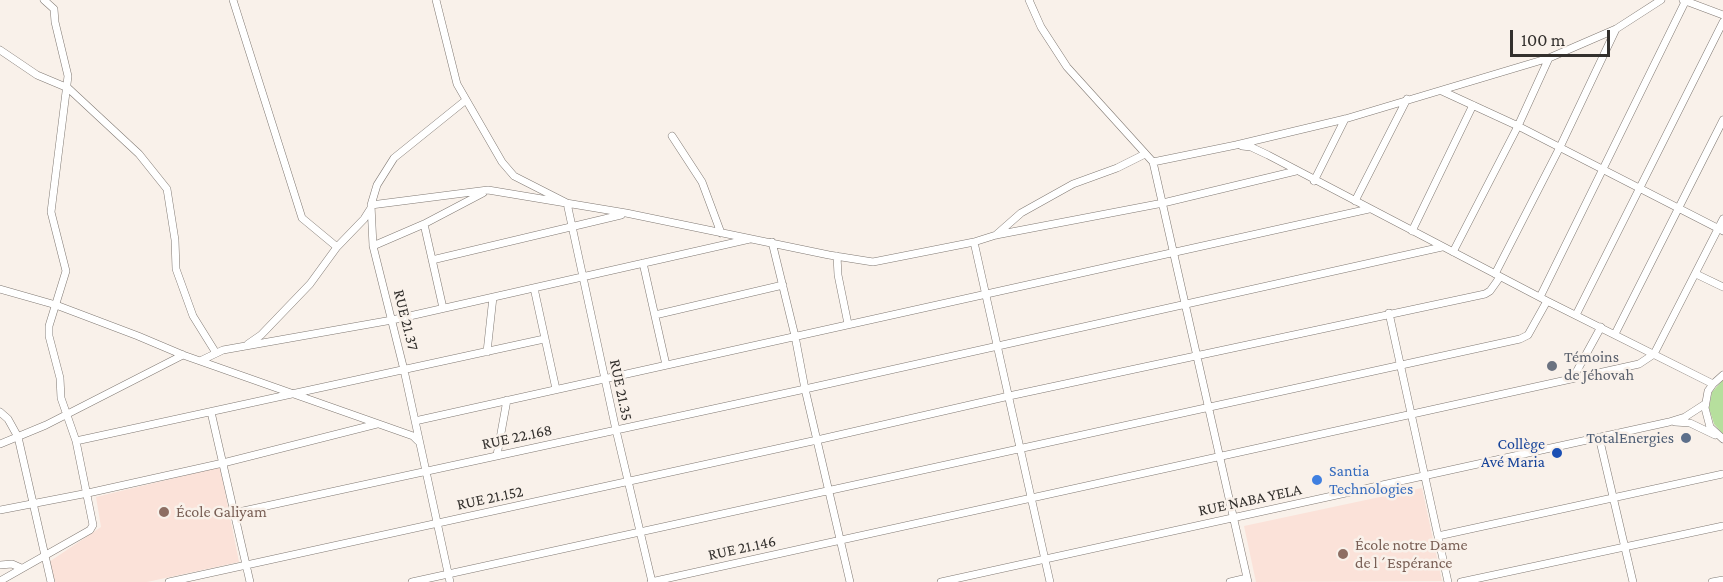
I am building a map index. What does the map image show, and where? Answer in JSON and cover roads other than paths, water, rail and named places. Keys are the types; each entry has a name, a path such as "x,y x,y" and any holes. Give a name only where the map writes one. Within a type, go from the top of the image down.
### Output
{"street":[{"path":"45,0 54,9"},
{"path":"0,581 92,528 93,521 76,441 61,398 60,378 49,336 66,271 51,213 68,88 68,76 54,0"},
{"path":"233,0 302,219 337,247"},
{"path":"436,0 457,84 508,171 567,203"},
{"path":"1029,0 1041,27 1067,67 1153,162 1248,580 1230,582"},
{"path":"1153,162 1345,119 1549,58 1616,29 1661,0"},
{"path":"1540,297 1684,1 1723,15"},
{"path":"1576,315 1723,22"},
{"path":"1497,275 1616,29"},
{"path":"0,50 37,75 68,88 139,154 167,189 175,240 176,268 193,316 216,353"},
{"path":"1453,252 1518,126 1549,58"},
{"path":"1442,91 1518,126 1721,230"},
{"path":"1355,201 1407,99"},
{"name":"RUE 21.37","path":"449,578 404,370 373,246 371,207 377,185 394,158 466,100"},
{"path":"1412,231 1473,105"},
{"path":"1314,181 1345,119"},
{"path":"1615,334 1723,120"},
{"path":"672,136 702,182 721,233"},
{"path":"1236,145 1251,147 1547,301 1713,384"},
{"path":"996,235 1020,213 1073,184 1117,168 1145,154"},
{"path":"246,345 261,335 310,284 337,247 364,219 371,207 488,190 626,213 873,262 974,242 996,235 1163,203 1296,171"},
{"path":"373,246 424,224 488,190"},
{"name":"RUE 21.35","path":"567,203 616,430 652,582"},
{"path":"415,421 848,324 1175,254 1369,209"},
{"path":"432,260 626,213"},
{"path":"1654,354 1721,230 1723,219"},
{"path":"424,224 443,308"},
{"path":"202,360 216,353 246,345 392,320 752,239"},
{"path":"772,242 795,336 827,490 850,582"},
{"path":"974,242 1050,582"},
{"name":"RUE 22.168","path":"234,513 1442,247"},
{"path":"837,256 838,275 848,324"},
{"path":"643,263 666,365"},
{"path":"1696,274 1723,287"},
{"name":"RUE 21.152","path":"169,582 629,482 1009,396 1485,294 1494,287 1497,275"},
{"path":"655,315 783,285"},
{"path":"534,288 555,389"},
{"path":"0,289 56,305 183,355 413,436 418,441"},
{"path":"487,352 494,297"},
{"path":"412,582 449,578 641,531 1525,338 1547,301"},
{"path":"1389,313 1448,582"},
{"path":"1573,378 1601,327"},
{"path":"76,441 544,339"},
{"name":"RUE 21.146","path":"652,582 1594,375 1639,364 1654,354"},
{"path":"0,444 66,414 183,355"},
{"path":"1721,438 1708,422 1705,404 1713,384 1723,375"},
{"path":"497,455 507,400"},
{"path":"1669,422 1685,417 1705,404"},
{"path":"0,412 8,419 18,437 51,582"},
{"path":"211,412 250,582"},
{"path":"1669,422 1690,423 1721,438"},
{"name":"RUE NABA YELA","path":"941,582 1669,422"},
{"path":"0,510 223,464 377,424"},
{"path":"1599,437 1633,582"},
{"path":"1438,536 1723,474"},
{"path":"1461,582 1723,526"},
{"path":"0,565 12,564 21,568"},
{"path":"1712,582 1723,580"}],"place":[{"name":"Témoins de Jéhovah","path":"1552,366"},
{"name":"TotalEnergies","path":"1686,438"},
{"name":"Collège Avé Maria","path":"1557,453"},
{"name":"Santia Technologies","path":"1317,480"},
{"name":"École Galiyam","path":"164,512"},
{"name":"École notre Dame de l´Espérance","path":"1343,554"}]}
